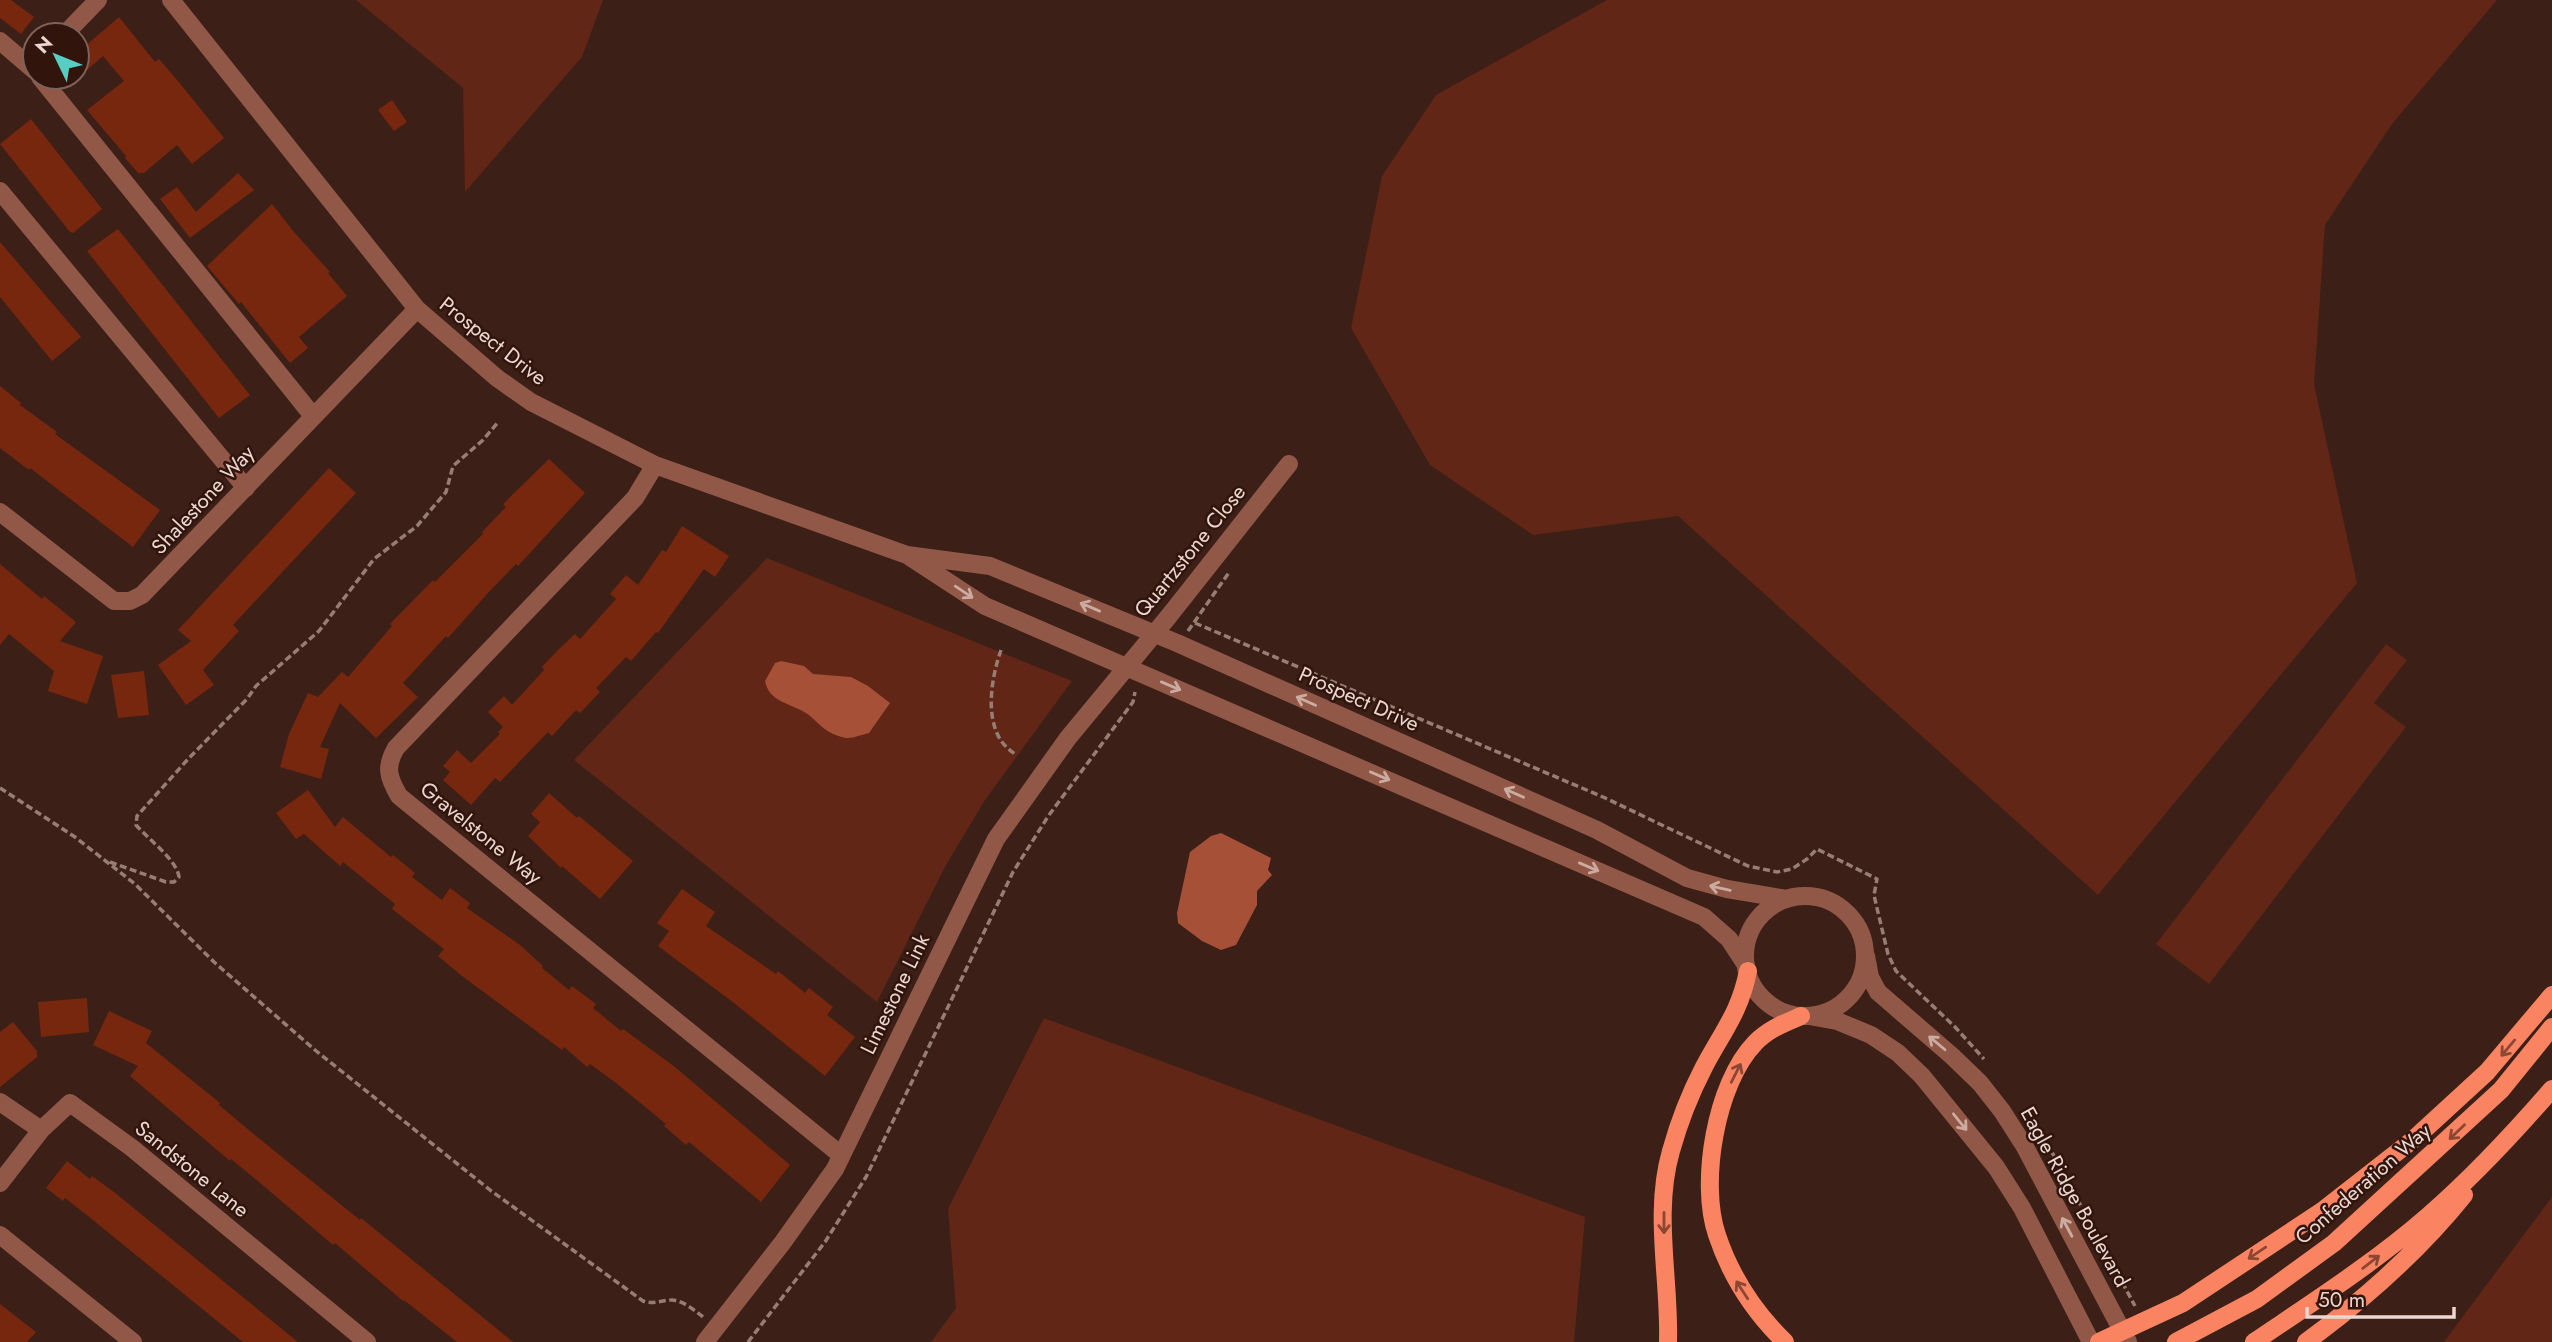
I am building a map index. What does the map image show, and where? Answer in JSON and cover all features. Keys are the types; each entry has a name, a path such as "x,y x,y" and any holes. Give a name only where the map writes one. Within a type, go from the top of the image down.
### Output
{"main road":[{"path":"1668,1342 1664,1196 1670,1155 1692,1093 1741,1003 1747,968"},
{"path":"2099,1342 2183,1303 2322,1211 2414,1139 2487,1072 2552,995"},
{"path":"1786,1342 1756,1312 1731,1273 1716,1233 1708,1185 1713,1142 1721,1107 1744,1056 1765,1034 1805,1016"},
{"name":"Confederation Way","path":"2176,1342 2257,1299 2334,1243 2501,1090 2552,1027"},
{"path":"2306,1342 2354,1307 2434,1232 2552,1089"},
{"path":"2254,1342 2352,1276 2406,1234 2503,1146"}],"street":[{"path":"78,21 98,0"},
{"name":"Prospect Drive","path":"172,0 417,309 497,378 531,402 655,465 907,555 990,566 1153,634 1584,825 1687,878 1727,890 1787,899"},
{"path":"0,41 21,58"},
{"path":"52,91 313,416"},
{"path":"0,191 246,488"},
{"name":"Shalestone Way","path":"0,512 100,593 114,601 130,601 142,595 156,582 417,309"},
{"name":"Quartzstone Close","path":"1127,666 1289,464"},
{"name":"Gravelstone Way","path":"655,465 635,498 396,748 388,761 388,774 399,796 842,1155"},
{"name":"Prospect Drive","path":"907,555 985,606 1704,917 1729,939 1747,968"},
{"name":"Limestone Link","path":"711,1335 808,1208 842,1155 996,839 1068,738 1127,666"},
{"path":"1805,1016 1835,1008 1855,990 1863,974 1866,956 1863,938 1855,921 1842,908 1809,896 1787,899 1775,904 1761,916 1751,930 1746,947 1751,982 1761,997 1774,1008 1791,1015 1837,1021 1871,1035 1898,1054 1922,1076 1996,1167 2022,1208 2091,1342"},
{"name":"Eagle Ridge Boulevard","path":"1866,956 1870,977 1878,992 1952,1056 1980,1083 2002,1111 2025,1147 2128,1342"},
{"path":"0,1102 41,1130"},
{"name":"Sandstone Lane","path":"0,1184 41,1130 70,1103 132,1148 367,1342"},
{"path":"0,1235 133,1342"}],"path":[{"path":"104,860 166,883 174,882 179,877 178,870 170,860 136,825 137,816 247,699 256,686 319,631 374,559 417,526 446,492 453,466 483,440 499,421"},
{"path":"1236,564 1195,623 1590,791 1714,847 1748,866 1777,872 1791,869 1817,849 1873,877"},
{"path":"1002,650 993,680 993,711 999,738 1016,755"},
{"path":"748,1342 825,1242 866,1177 1013,872 1049,815 1133,702 1134,694"},
{"path":"0,788 75,837 135,884 214,962 315,1050 490,1190 643,1301 682,1302 711,1335"}],"shaded area":[{"path":"356,0 603,0 582,57 465,192 463,88"},
{"path":"1607,0 2497,0 2392,124 2325,225 2314,384 2357,583 2098,895 1678,516 1533,535 1430,465 1351,328 1382,176 1436,95"},
{"path":"767,558 1072,681 985,800 946,865 877,1002 574,760"},
{"path":"2386,644 2407,660 2374,703 2406,727 2209,984 2156,944"},
{"path":"781,661 804,666 813,674 851,677 890,703 869,733 848,738 836,735 806,713 776,698 767,688 765,681 775,663"},
{"path":"1221,833 1271,858 1268,870 1272,875 1257,891 1257,905 1236,945 1221,950 1202,941 1178,923 1177,913 1190,852 1211,836"},
{"path":"1044,1018 1585,1217 1574,1342 931,1342 956,1308 948,1209"},
{"path":"2552,1197 2552,1342 2444,1342 2452,1331"}],"building":[{"path":"0,0 11,0 34,17 31,21 21,21 21,34 0,18"},
{"path":"119,17 155,62 159,59 224,138 192,164 177,145 144,173 138,173 87,110 124,81 103,56 91,67 91,41"},
{"path":"392,100 407,122 394,131 378,110"},
{"path":"31,119 102,209 73,233 0,144"},
{"path":"238,173 254,190 190,238 160,199 177,187 196,212"},
{"path":"272,204 347,296 299,337 308,348 290,363 241,302 239,304 207,266"},
{"path":"118,229 250,395 219,418 87,251"},
{"path":"0,242 81,337 52,361 0,297"},
{"path":"0,386 21,403 20,405 57,432 55,434 160,510 133,547 0,448"},
{"path":"549,459 585,493 518,566 516,564 403,683 418,697 376,738 340,703 320,747 329,749 321,779 280,767 289,734 308,693 318,697 342,672 348,677 392,626 390,624 483,534 506,507 503,504"},
{"path":"329,468 356,493 233,625 239,631 203,670 214,685 186,705 158,665 191,641 178,630"},
{"path":"682,526 729,556 715,577 704,569 658,633 656,632 631,661 626,657 596,688 600,692 580,713 576,710 552,736 548,732 500,782 495,778 471,805 443,780 450,772 443,766 457,750 471,763 500,734 498,732 503,727 488,712 504,696 512,705 544,670 542,667 557,651 575,634 580,639 616,599 610,594 626,575 638,585 662,550 666,552"},
{"path":"0,564 42,599 44,596 76,622 60,641 103,656 87,704 48,691 54,671 9,634 0,645"},
{"path":"144,671 149,715 118,718 111,675"},
{"path":"308,790 335,827 343,817 391,857 393,855 415,873 412,877 442,900 450,888 470,903 467,908 520,945 569,990 572,986 596,1004 593,1008 621,1031 623,1029 675,1067 790,1165 761,1202 689,1142 686,1145 664,1126 666,1124 616,1083 590,1064 587,1067 564,1047 562,1050 462,976 438,956 444,949 392,909 395,904 343,862 340,866 304,834 296,839 276,813"},
{"path":"549,793 633,861 600,899 562,866 561,868 528,836 540,822 531,814"},
{"path":"682,889 715,912 706,926 776,974 778,971 805,993 809,988 833,1007 827,1015 855,1037 825,1076 658,946 669,931 657,923"},
{"path":"87,998 89,1032 41,1037 38,1002"},
{"path":"109,1011 152,1031 146,1043 256,1136 513,1342 457,1342 403,1301 335,1243 333,1245 231,1159 230,1161 130,1076 138,1066 93,1045"},
{"path":"13,1022 37,1051 37,1057 0,1087 0,1032"},
{"path":"67,1161 90,1179 92,1176 114,1192 298,1342 243,1342 65,1198 63,1201 46,1188"},
{"path":"0,1304 36,1332 27,1342 0,1342"}]}
